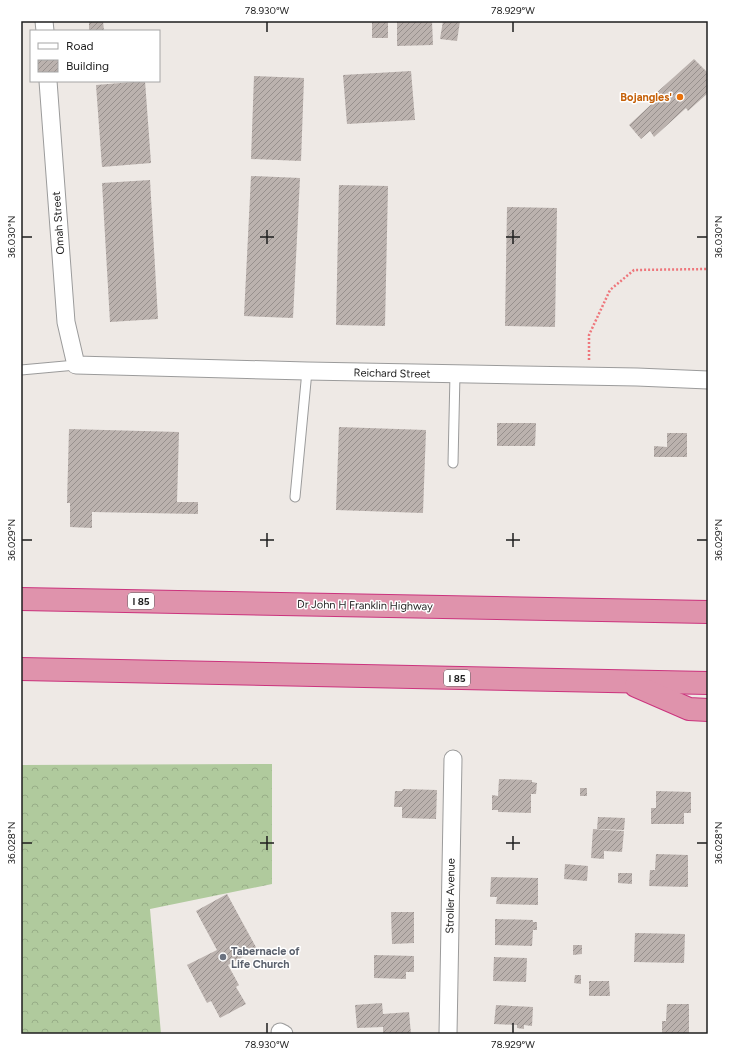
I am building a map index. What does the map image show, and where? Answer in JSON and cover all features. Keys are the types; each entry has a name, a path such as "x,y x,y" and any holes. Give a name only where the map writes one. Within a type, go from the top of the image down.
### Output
{"highway":[{"name":"Dr John H Franklin Highway","path":"21,599 703,611"},
{"name":"I 85","path":"21,669 708,683"},
{"path":"625,682 690,709 708,710"}],"street":[{"name":"Omah Street","path":"48,82 66,322 76,365"},
{"name":"Reichard Street","path":"76,365 708,380"},
{"name":"Stroller Avenue","path":"448,1034 453,758"}],"lane":[{"path":"21,370 76,365"},
{"path":"295,497 307,371"},
{"path":"453,463 456,374"}],"path":[{"path":"589,376 590,336 610,290 634,270 708,269"}],"green space":[{"path":"272,764 272,884 150,909 161,1034 21,1034 21,765"}],"building":[{"path":"89,21 103,21 104,30 89,30"},
{"path":"372,21 388,21 388,38 372,38"},
{"path":"397,21 432,21 433,45 397,46"},
{"path":"443,21 460,21 457,41 440,39"},
{"name":"Bojangles'","path":"694,59 708,73 708,93 688,111 686,108 654,137 650,131 641,139 629,125 657,99 654,95"},
{"path":"411,71 415,120 347,124 343,75"},
{"path":"254,76 304,78 301,161 251,159"},
{"path":"145,82 151,163 102,167 96,85"},
{"path":"251,176 300,178 293,318 244,316"},
{"path":"150,180 158,319 110,322 102,183"},
{"path":"339,185 388,186 385,326 336,325"},
{"path":"507,207 557,208 555,327 505,326"},
{"path":"497,423 536,423 535,446 497,446"},
{"path":"339,427 426,430 423,513 336,510"},
{"path":"69,429 179,432 177,502 198,502 198,514 92,512 92,528 70,527 70,503 67,503"},
{"path":"667,433 687,433 687,457 654,457 654,446 667,447"},
{"path":"499,779 532,780 532,782 537,783 536,794 531,794 531,813 498,812 498,810 492,810 492,795 498,796"},
{"path":"580,788 587,788 587,796 580,796"},
{"path":"403,789 437,790 436,819 402,818 402,807 394,807 395,791 402,791"},
{"path":"656,791 691,792 691,813 684,813 684,824 651,824 651,808 656,808"},
{"path":"598,817 625,818 624,830 597,829"},
{"path":"593,829 624,831 622,852 604,851 604,859 591,858"},
{"path":"656,854 688,855 688,887 649,886 650,870 655,870"},
{"path":"565,864 588,866 587,881 564,879"},
{"path":"618,873 632,873 632,884 618,883"},
{"path":"491,877 538,878 538,905 496,904 497,897 490,897"},
{"name":"Tabernacle of Life Church","path":"227,894 257,949 228,965 239,985 236,987 246,1004 220,1018 211,1001 207,1003 187,965 217,950 196,911"},
{"path":"391,912 414,912 414,943 392,944"},
{"path":"495,919 533,920 533,922 537,922 537,930 533,930 532,946 495,945"},
{"path":"635,933 685,934 684,963 634,962"},
{"path":"573,945 582,945 582,954 573,955"},
{"path":"374,955 414,956 414,972 406,972 406,979 374,978"},
{"path":"494,957 527,958 526,982 493,981"},
{"path":"575,975 581,975 581,984 574,983"},
{"path":"589,981 609,981 610,996 589,996"},
{"path":"382,1003 383,1014 409,1012 411,1034 383,1034 383,1027 357,1028 355,1005"},
{"path":"667,1004 689,1004 689,1034 662,1033 662,1021 666,1021"},
{"path":"496,1005 533,1007 532,1026 524,1025 524,1029 517,1028 517,1025 494,1024"}],"place":[{"name":"Bojangles'","path":"680,97"},
{"name":"Tabernacle of Life Church","path":"223,957"}]}
